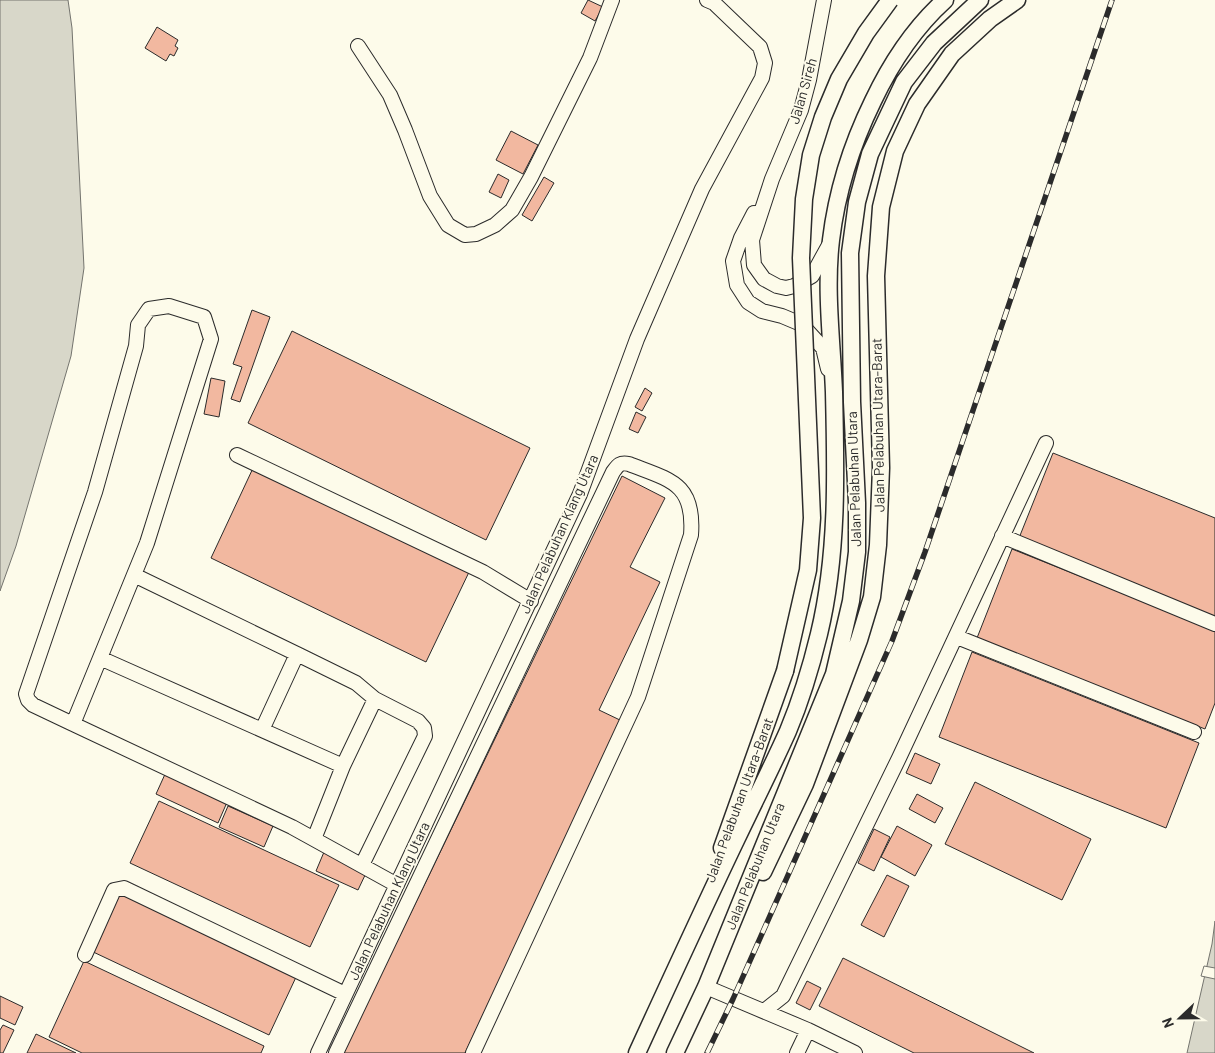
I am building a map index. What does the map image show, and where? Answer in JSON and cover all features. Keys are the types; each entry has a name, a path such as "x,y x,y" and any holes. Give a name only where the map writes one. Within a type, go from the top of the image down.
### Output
{"main road":[{"name":"Jalan Pelabuhan Utara-Barat","path":"692,933 785,671 808,570 812,518 801,258 804,199 811,155 839,79 866,33 890,0"},
{"name":"Jalan Pelabuhan Utara","path":"637,1053 789,729 808,674 817,642 828,588 835,519 834,393 828,270 836,206 844,172 862,124 885,76 917,28 944,0"},
{"name":"Jalan Pelabuhan Utara","path":"675,1053 706,987 834,674 851,600 857,552 857,503 852,402 850,253 857,202 870,154 904,82 934,43 980,0"},
{"name":"Jalan Pelabuhan Utara-Barat","path":"718,956 772,855 801,793 860,640 872,597 877,554 881,468 876,276 881,207 895,151 918,104 952,54 990,19 1017,0"}],"street":[{"path":"358,46 390,95 430,196 448,225 465,235 476,234 495,224 512,210 531,177 590,58 612,0"},
{"name":"Jalan Pelabuhan Klang Utara","path":"318,1053 580,494 637,340 702,189 762,78 765,63 760,47 714,3 707,0"},
{"name":"Jalan Sireh","path":"772,179 801,110 809,80 824,0"},
{"path":"772,179 752,240 754,264 764,279 776,286 786,288 794,286 812,276 830,242"},
{"path":"772,179 741,238 732,261 737,285 748,302 762,311 782,316 801,324 823,348 834,393"},
{"path":"72,724 147,543 211,339 204,317 169,306 149,309 138,324 136,346 95,492 26,694 28,700 33,705 72,724 292,827 397,885"},
{"path":"764,1012 783,996 957,637 1046,443"},
{"path":"237,454 483,572 531,601"},
{"path":"336,1053 613,472 622,463 629,464 671,480 679,487 691,510 691,535 638,698 473,1053"},
{"path":"1002,536 1215,624"},
{"path":"134,575 356,683 375,699 418,721 424,728 425,736 362,865"},
{"path":"957,637 1194,732"},
{"path":"262,730 298,654"},
{"path":"100,658 343,766"},
{"path":"314,839 343,766 375,699"},
{"path":"85,955 114,890 124,888 346,994"},
{"path":"706,987 808,1030 855,1053"},
{"path":"797,1053 808,1030"}],"shaded area":[{"path":"0,0 68,0 72,28 84,268 71,356 16,546 0,591"},
{"path":"1215,921 1215,1053 1187,1053 1212,944"}],"pier":[{"path":"1204,966 1215,968 1215,979 1201,976"}],"building":[{"path":"588,0 603,7 595,21 581,13"},
{"path":"157,27 178,40 175,46 178,48 174,56 170,54 166,61 145,48"},
{"path":"511,131 538,145 523,174 496,160"},
{"path":"498,174 509,180 501,198 489,192"},
{"path":"544,177 554,183 532,221 522,215"},
{"path":"252,310 270,317 240,402 231,399 242,367 233,364"},
{"path":"292,331 530,448 486,540 248,423"},
{"path":"211,378 225,381 219,417 204,414"},
{"path":"645,388 652,393 642,411 635,407"},
{"path":"636,412 646,417 638,433 629,429"},
{"path":"1053,453 1215,518 1215,617 1019,538"},
{"path":"254,466 470,570 426,662 211,558"},
{"path":"622,476 665,498 630,567 660,582 599,710 622,721 465,1053 343,1053"},
{"path":"1012,549 1215,630 1215,703 1205,729 977,638"},
{"path":"972,652 1199,743 1166,828 939,737"},
{"path":"915,753 940,764 931,784 906,773"},
{"path":"166,772 228,800 218,823 156,794"},
{"path":"975,782 1091,839 1062,900 945,844"},
{"path":"917,794 943,808 935,823 909,809"},
{"path":"159,801 339,885 310,947 130,863"},
{"path":"228,806 273,826 264,847 219,827"},
{"path":"897,826 932,845 915,876 881,857"},
{"path":"874,829 890,837 874,871 858,863"},
{"path":"324,852 367,871 358,890 316,871"},
{"path":"887,875 909,886 884,937 861,925"},
{"path":"117,890 297,975 269,1035 89,950"},
{"path":"843,958 1034,1053 914,1053 819,1006"},
{"path":"84,961 264,1046 261,1053 82,1053 49,1037"},
{"path":"807,981 821,988 810,1010 796,1003"},
{"path":"0,996 23,1007 15,1025 0,1018"},
{"path":"3,1025 14,1030 3,1053 0,1053 0,1030"},
{"path":"36,1034 76,1053 27,1053"}],"railway":[{"path":"707,1053 733,999 892,641 925,552 1112,0"}]}
